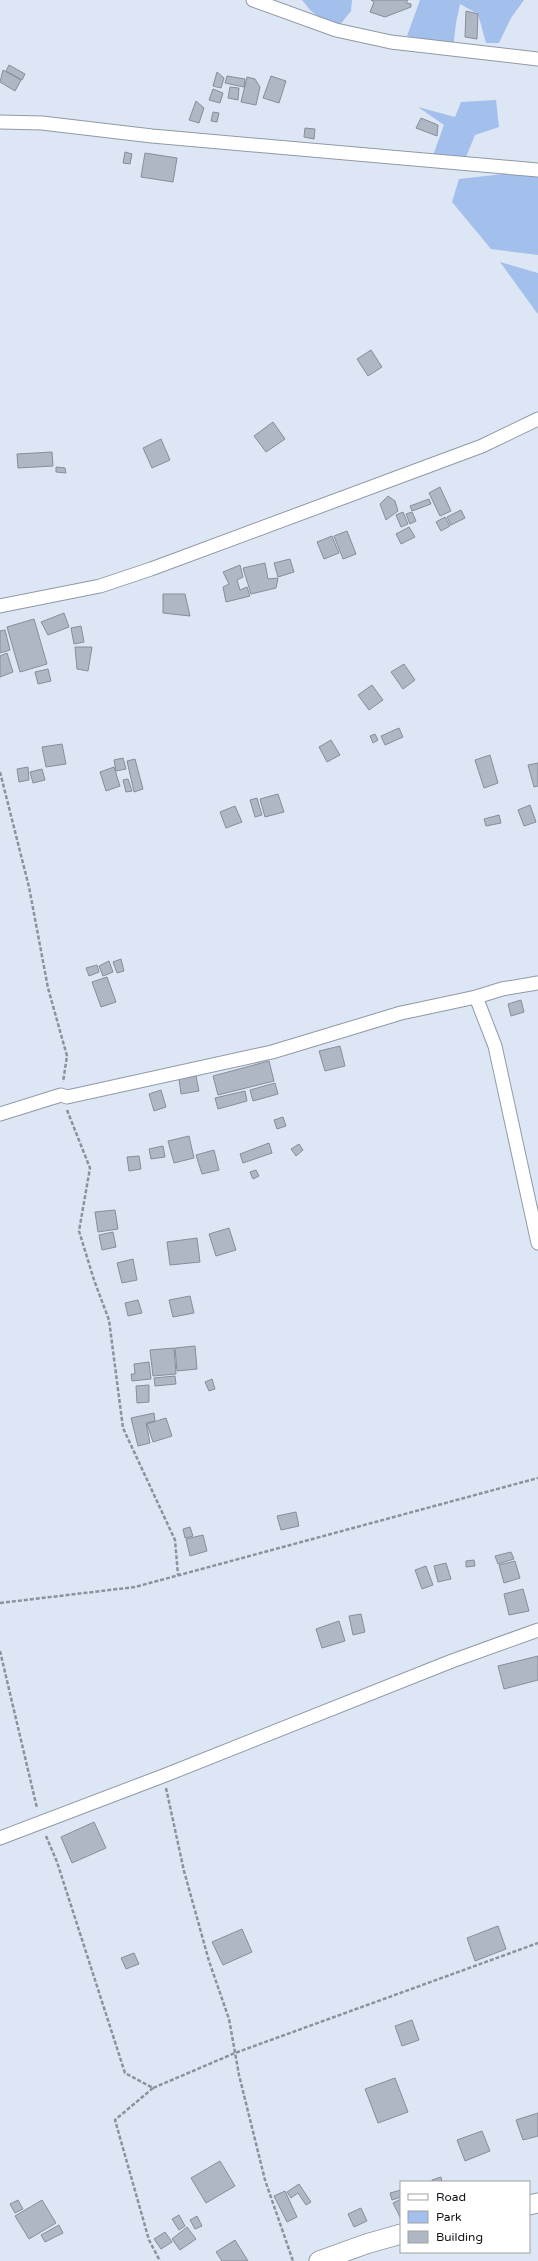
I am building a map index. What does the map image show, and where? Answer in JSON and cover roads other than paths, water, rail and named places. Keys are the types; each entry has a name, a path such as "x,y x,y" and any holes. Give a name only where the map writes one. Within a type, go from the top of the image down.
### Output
{"main road":[{"path":"320,2261 366,2244 400,2234"}],"street":[{"path":"253,0 336,30 391,42 538,59"},
{"path":"0,122 42,123 152,136 538,170"},
{"path":"0,606 100,586 151,569 482,446 538,419"},
{"path":"0,1114 61,1095 67,1097 272,1052 401,1013 476,997 502,989 538,983"},
{"path":"476,997 495,1046 538,1243"},
{"path":"0,1838 163,1776 452,1661 538,1630"}]}
